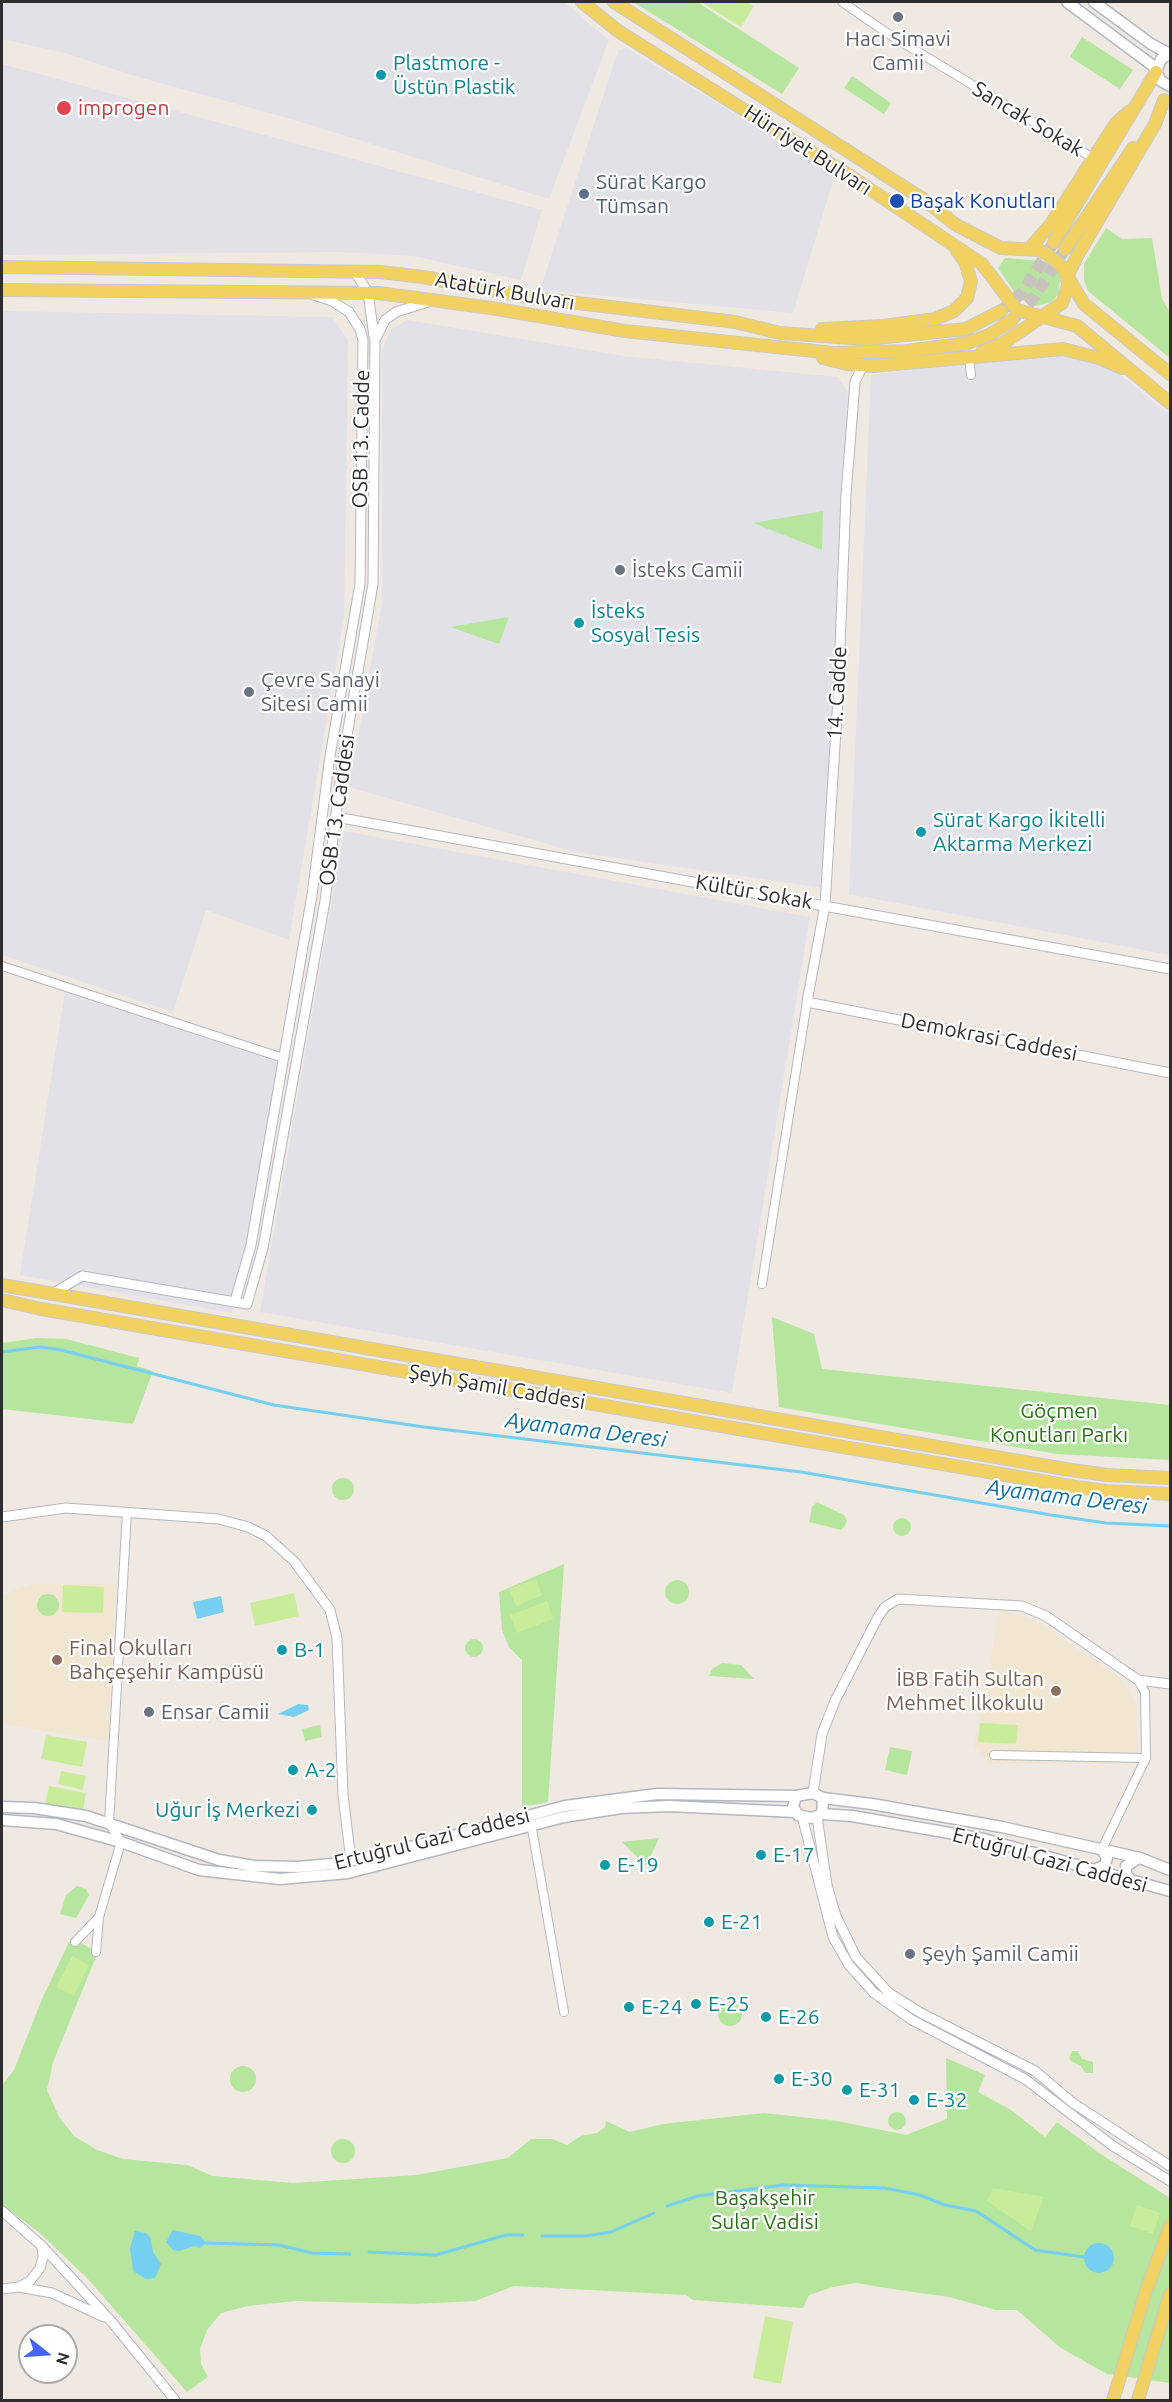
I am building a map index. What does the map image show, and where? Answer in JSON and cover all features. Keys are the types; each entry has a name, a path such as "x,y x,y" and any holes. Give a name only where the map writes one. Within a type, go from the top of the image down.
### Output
{"main road":[{"name":"Hürriyet Bulvarı","path":"582,2 618,31 850,176 990,271 1013,308 1028,315 1045,316 1077,326 1170,403"},
{"name":"Hürriyet Bulvarı","path":"614,2 926,201 956,225 1001,248 1029,249"},
{"path":"1067,2 1156,70 1161,81 1170,86"},
{"path":"1094,2 1151,44 1170,54"},
{"path":"1054,242 1141,100 1161,59 1170,54"},
{"path":"1065,249 1167,96"},
{"path":"969,357 1002,344 1062,303 1068,286 1067,277 1155,124 1167,96"},
{"path":"1141,100 1116,123 1051,224 1029,249 1047,254 1061,266 1079,297 1090,309 1170,374"},
{"path":"780,333 883,326 945,316 962,305 971,287 970,274 953,245"},
{"name":"Atatürk Bulvarı","path":"2,267 354,271 423,277 528,297 735,322 780,333 866,339 966,329 1001,311"},
{"path":"2,290 368,292 436,299 625,331 799,351 861,353 936,348 968,343 991,334 1012,320"},
{"path":"799,351 847,364 863,365 1063,349 1102,359 1132,372"},
{"name":"Şeyh Şamil Caddesi","path":"2,1285 1065,1469 1107,1475 1170,1478"},
{"name":"Şeyh Şamil Caddesi","path":"2,1300 41,1309 1076,1487 1170,1494"},
{"name":"Ertuğrul Gazi Caddesi","path":"2,1820 56,1824 121,1842 199,1870 280,1879 348,1873 531,1820 565,1806 657,1794 818,1796 1002,1827 1140,1858 1170,1870"},
{"path":"796,1796 794,1801 799,1814"},
{"path":"818,1796 819,1815"},
{"name":"Ertuğrul Gazi Caddesi","path":"2,1807 34,1808 86,1816 219,1860 254,1866 298,1867 351,1861 531,1820 621,1808 669,1806 861,1817 984,1839 1170,1891"},
{"path":"1094,1870 1105,1865 1107,1858 1102,1850"},
{"path":"1133,1882 1125,1874 1126,1866 1140,1858"},
{"path":"1113,2400 1146,2291 1170,2226"},
{"path":"1138,2400 1170,2295"}],"street":[{"name":"Sancak Sokak","path":"843,2 887,33 1093,158"},
{"path":"354,271 368,292"},
{"name":"OSB 13. Cadde","path":"297,292 321,297 343,307 355,320 363,340 360,584 353,626"},
{"name":"OSB 13. Caddesi","path":"353,626 330,756 312,895 251,1245 235,1301 247,1304 263,1248 295,1066 373,584 375,340 368,292"},
{"path":"375,340 386,320 396,312 436,299"},
{"path":"969,357 971,375"},
{"path":"847,364 855,382"},
{"path":"855,382 863,365"},
{"name":"14. Cadde","path":"807,1002 825,905 838,698 846,495 855,382"},
{"path":"356,610 369,609"},
{"path":"353,626 366,626"},
{"name":"Kültür Sokak","path":"336,817 1170,969"},
{"path":"2,966 283,1058 295,1066"},
{"path":"762,1284 807,1002"},
{"name":"Demokrasi Caddesi","path":"807,1002 1170,1073"},
{"path":"50,1295 82,1276 235,1301"},
{"path":"2,1517 66,1508 219,1519 248,1527 266,1536 294,1562 330,1610 337,1638 343,1795 351,1861"},
{"path":"96,1952 99,1917 121,1842 109,1824 127,1512"},
{"path":"818,1796 822,1734 835,1701 885,1607 898,1599 1022,1606 1046,1616 1138,1680 1145,1692 1146,1758 1102,1850"},
{"path":"1138,1680 1170,1684"},
{"path":"994,1755 1146,1758"},
{"path":"799,1814 833,1937 849,1965 874,1993 912,2020 1025,2079 1113,2146 1170,2181"},
{"path":"819,1815 827,1885 836,1916 856,1957 889,1993 921,2013 1035,2071 1081,2109 1170,2166"},
{"path":"531,1820 564,2012"},
{"path":"75,1942 99,1917"},
{"path":"2,2211 42,2246 111,2321 175,2400"},
{"path":"2,2222 20,2226"},
{"path":"19,2287 30,2281 40,2268 43,2257 42,2246"},
{"path":"2,2289 19,2287 63,2297 111,2321"}],"shaded area":[{"path":"2,2 564,2 609,40 549,199 291,119 135,76 65,53 2,39"},
{"path":"626,48 835,174 793,313 540,290 615,60 619,50"},
{"path":"2,64 542,210 521,280 413,256 339,252 2,255"},
{"path":"2,311 332,317 348,340 344,618 289,940 206,910 173,1012 2,955"},
{"path":"407,320 624,356 838,377 848,393 824,888 575,852 349,787 382,603 382,351 390,330"},
{"path":"1063,351 1078,353 1118,373 1170,415 1170,955 849,894 871,375"},
{"path":"344,831 810,917 732,1393 260,1312"},
{"path":"65,991 283,1064 232,1313 20,1275"},
{"name":"Final Okulları Bahçeşehir Kampüsü","path":"34,1584 115,1584 110,1741 2,1724 2,1595"},
{"name":"İBB Fatih Sultan Mehmet İlkokulu","path":"1000,1609 1037,1621 1119,1677 1137,1706 1138,1754 1135,1764 989,1764 974,1746"}],"green space":[{"path":"633,2 697,2 799,68 782,94"},
{"path":"705,2 746,2 754,6 741,27 704,4"},
{"path":"1082,37 1133,70 1120,89 1070,57"},
{"path":"852,76 891,103 884,114 844,88"},
{"path":"1106,228 1122,239 1152,238 1162,299 1170,312 1170,358 1088,291 1084,281 1084,264"},
{"path":"1005,258 1044,261 1051,265 1060,277 1059,292 1055,299 1035,306 1017,296 998,268"},
{"path":"823,511 822,550 753,523"},
{"path":"509,617 499,644 450,627"},
{"name":"Göçmen Konutları Parkı","path":"772,1317 814,1334 822,1369 1170,1405 1170,1460 1057,1454 779,1407"},
{"path":"36,1338 66,1339 139,1358 137,1366 153,1371 133,1424 2,1409 2,1343"},
{"path":"343,1478 351,1481 354,1489 351,1497 343,1500 335,1497 332,1489 335,1481"},
{"path":"817,1502 844,1515 847,1521 841,1530 809,1522 812,1507"},
{"path":"898,1518 906,1518 911,1523 909,1534 898,1536 893,1531 893,1523"},
{"path":"564,1564 548,1802 522,1807 522,1660 509,1647 502,1630 499,1592"},
{"path":"536,1579 542,1595 516,1606 509,1589"},
{"path":"677,1580 685,1584 689,1592 685,1600 677,1604 669,1600 665,1592 669,1584"},
{"path":"63,1585 104,1587 103,1613 62,1612"},
{"path":"294,1593 299,1616 255,1626 250,1603"},
{"path":"48,1594 58,1601 59,1605 52,1615 48,1616 38,1609 37,1605 44,1595"},
{"path":"547,1601 553,1619 517,1633 510,1615"},
{"path":"474,1639 480,1642 483,1648 480,1654 474,1657 468,1654 465,1648 468,1642"},
{"path":"722,1663 741,1665 754,1679 709,1676 712,1669"},
{"path":"980,1723 1018,1725 1016,1744 978,1742"},
{"path":"320,1725 322,1737 305,1741 302,1729"},
{"path":"46,1735 87,1742 82,1767 41,1759"},
{"path":"890,1747 912,1751 907,1775 885,1770"},
{"path":"61,1771 86,1776 83,1790 58,1784"},
{"path":"49,1786 86,1793 83,1811 45,1804"},
{"path":"659,1838 646,1866 622,1842"},
{"path":"77,1886 86,1889 89,1895 76,1918 60,1914 66,1895"},
{"name":"Başakşehir Sular Vadisi","path":"71,1938 98,1952 53,2062 47,2090 59,2117 74,2136 97,2150 123,2159 187,2165 213,2176 293,2183 417,2175 508,2158 531,2139 553,2139 567,2145 581,2136 597,2133 605,2127 606,2121 630,2132 663,2124 764,2113 837,2121 906,2135 947,2119 946,2058 985,2075 978,2092 1011,2110 1045,2137 1057,2122 1099,2153 1170,2198 1170,2383 1107,2374 1061,2348 1017,2310 996,2310 949,2297 856,2283 833,2287 809,2295 803,2308 693,2300 686,2295 514,2286 475,2301 413,2304 295,2301 248,2306 221,2313 207,2330 200,2349 201,2364 208,2377 187,2392 88,2279 40,2233 13,2213 2,2216 2,2085 14,2070 42,1999"},
{"path":"72,1956 89,1965 74,1996 56,1987"},
{"path":"730,2002 739,2005 742,2014 739,2023 730,2026 721,2023 718,2014 721,2005"},
{"path":"1072,2051 1078,2051 1082,2059 1093,2062 1093,2073 1085,2073 1081,2066 1071,2061 1069,2058"},
{"path":"243,2066 252,2070 256,2079 252,2088 243,2092 234,2088 230,2079 234,2070"},
{"path":"897,2112 903,2115 906,2121 903,2127 897,2130 891,2127 888,2121 891,2115"},
{"path":"343,2139 352,2142 355,2151 352,2160 343,2163 334,2160 331,2151 334,2142"},
{"path":"993,2188 1044,2197 1031,2231 987,2201"},
{"path":"1137,2205 1160,2213 1153,2234 1130,2226"},
{"path":"765,2316 793,2322 781,2384 753,2378"}],"water":[{"path":"221,1596 224,1612 197,1619 193,1602"},
{"path":"298,1704 308,1705 309,1710 294,1717 278,1714"},
{"path":"173,2230 200,2236 206,2243 200,2248 195,2246 179,2251 173,2250 166,2242"},
{"path":"135,2231 146,2233 151,2239 153,2252 161,2264 155,2278 146,2279 133,2271 130,2248"},
{"path":"1099,2243 1110,2247 1114,2258 1110,2269 1099,2273 1088,2269 1084,2258 1088,2247"}],"waterway":[{"name":"Ayamama Deresi","path":"2,1352 40,1347 61,1350 274,1405 424,1427 801,1472 1106,1523 1170,1526"},
{"path":"667,2206 698,2196 783,2185 885,2188 976,2211 1035,2250 1084,2257"},
{"path":"542,2236 586,2236 611,2232 654,2213"},
{"path":"369,2252 436,2255 506,2235 523,2235"},
{"path":"206,2243 279,2245 312,2253 350,2254"}],"tunnel":[{"path":"1001,311 1022,293 1054,242"},
{"path":"1015,317 1032,300 1065,249"}],"place":[{"name":"Hacı Simavi Camii","path":"898,17"},
{"name":"Plastmore - Üstün Plastik","path":"381,75"},
{"name":"improgen","path":"64,108"},
{"name":"Sürat Kargo Tümsan","path":"584,194"},
{"name":"Başak Konutları","path":"897,201"},
{"name":"İsteks Camii","path":"620,570"},
{"name":"İsteks Sosyal Tesis","path":"579,623"},
{"name":"Çevre Sanayi Sitesi Camii","path":"249,692"},
{"name":"Sürat Kargo İkitelli Aktarma Merkezi","path":"921,832"},
{"name":"B-1","path":"282,1650"},
{"name":"Final Okulları Bahçeşehir Kampüsü","path":"57,1660"},
{"name":"İBB Fatih Sultan Mehmet İlkokulu","path":"1056,1691"},
{"name":"Ensar Camii","path":"149,1712"},
{"name":"A-2","path":"293,1770"},
{"name":"Uğur İş Merkezi","path":"312,1810"},
{"name":"E-17","path":"761,1855"},
{"name":"E-19","path":"605,1865"},
{"name":"E-21","path":"709,1922"},
{"name":"Şeyh Şamil Camii","path":"910,1954"},
{"name":"E-25","path":"696,2004"},
{"name":"E-24","path":"629,2007"},
{"name":"E-26","path":"766,2017"},
{"name":"E-30","path":"779,2079"},
{"name":"E-31","path":"847,2090"},
{"name":"E-32","path":"914,2100"}]}
